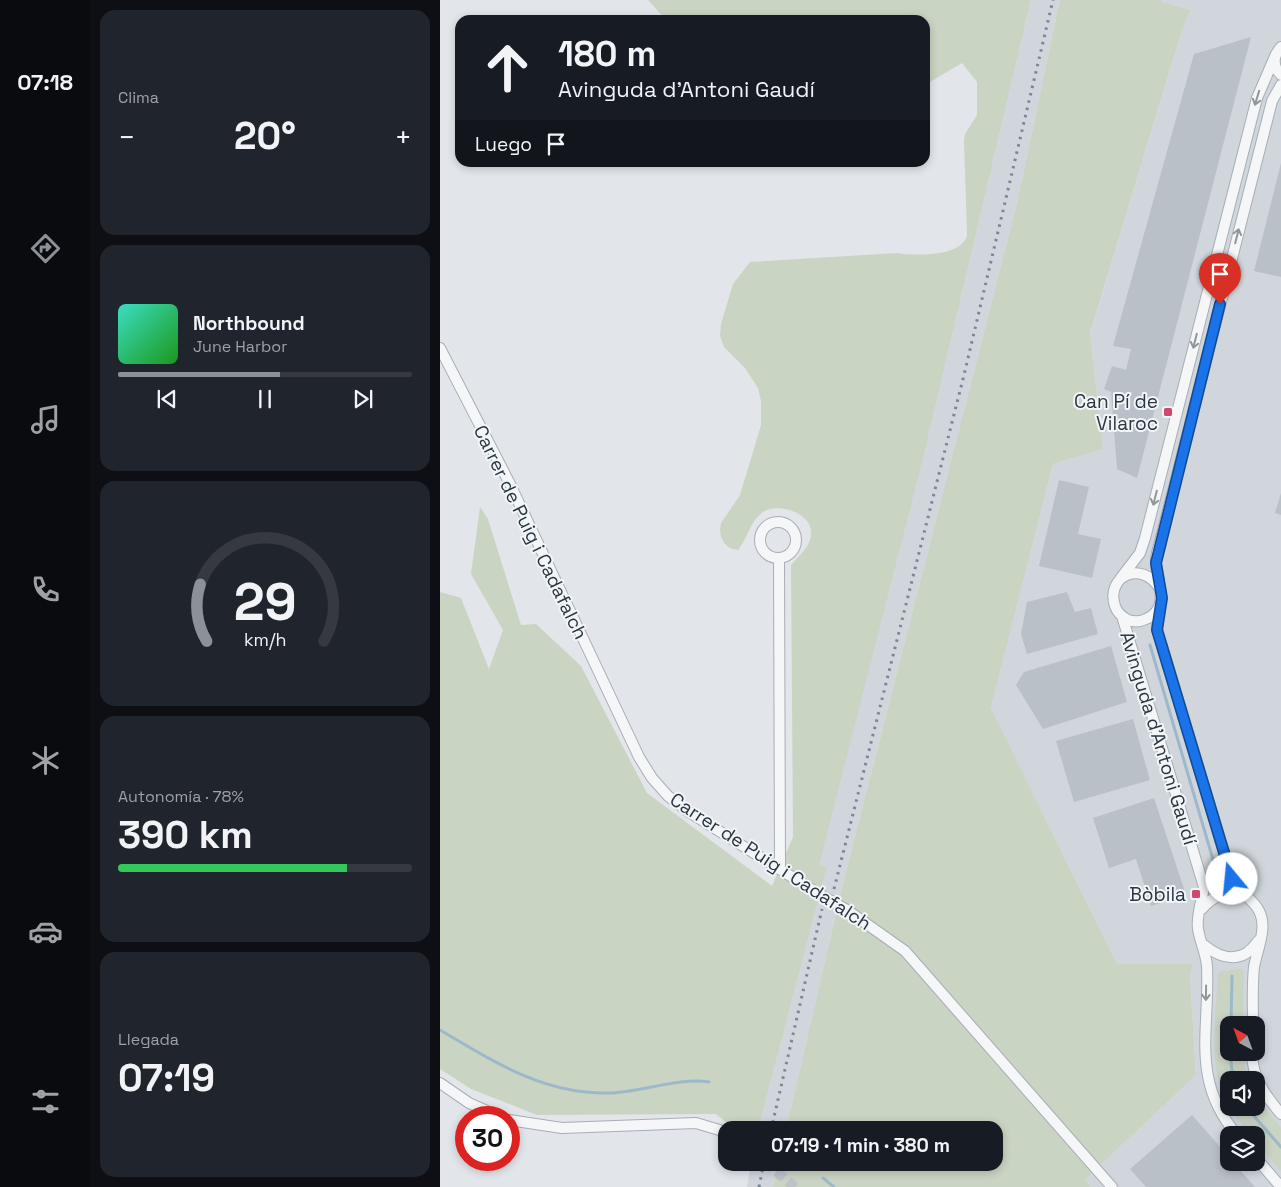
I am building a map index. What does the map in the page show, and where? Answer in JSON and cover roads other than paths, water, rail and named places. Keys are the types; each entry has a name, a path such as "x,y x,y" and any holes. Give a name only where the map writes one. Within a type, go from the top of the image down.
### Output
{"street":[{"path":"1278,50 1275,66 1281,74"},
{"path":"1278,50 1257,98 1145,538 1140,553 1117,584 1113,600 1116,610 1128,620 1143,621 1156,613 1160,606 1160,589 1156,563 1160,542 1272,101 1281,84"},
{"name":"Carrer de Puig i Cadafalch","path":"440,348 509,482 639,757 652,778 668,796 689,812 847,910 905,951 1112,1187"},
{"path":"779,558 780,868"},
{"path":"1117,584 1127,575 1142,573 1154,580 1160,589"},
{"name":"Avinguda d'Antoni Gaudí","path":"1160,606 1157,630 1232,879 1244,896 1253,902 1262,919 1261,936 1254,968 1253,1016"},
{"name":"Avinguda d'Antoni Gaudí","path":"1122,616 1204,887 1198,918 1198,929 1204,944 1207,967 1205,1058 1208,1083 1223,1117 1230,1126"},
{"path":"1198,918 1209,900 1219,895 1230,893 1244,896"},
{"path":"1204,944 1215,954 1226,958 1238,957 1254,948 1261,936"},
{"path":"1253,1061 1254,1071 1259,1083 1281,1114"},
{"path":"440,1083 477,1106"},
{"path":"520,1122 562,1128 696,1123 718,1130"},
{"path":"1265,1168 1281,1187"}],"waterway":[{"path":"1150,645 1219,880"},
{"path":"1231,1016 1232,976"},
{"path":"440,1030 500,1065 542,1082 564,1088 586,1092 610,1093 686,1081 709,1082"},
{"path":"1231,1061 1232,1071"},
{"path":"1254,1116 1281,1147"},
{"path":"823,1178 834,1187"}],"tunnel":[{"path":"776,1171 795,1187"}],"railway":[{"path":"834,889 964,375 1053,0"},
{"path":"773,1121 822,909"},
{"path":"759,1187 762,1171"}],"place":[{"name":"Can Pí de Vilaroc","path":"1168,412"},
{"name":"Bòbila","path":"1196,894"}]}
